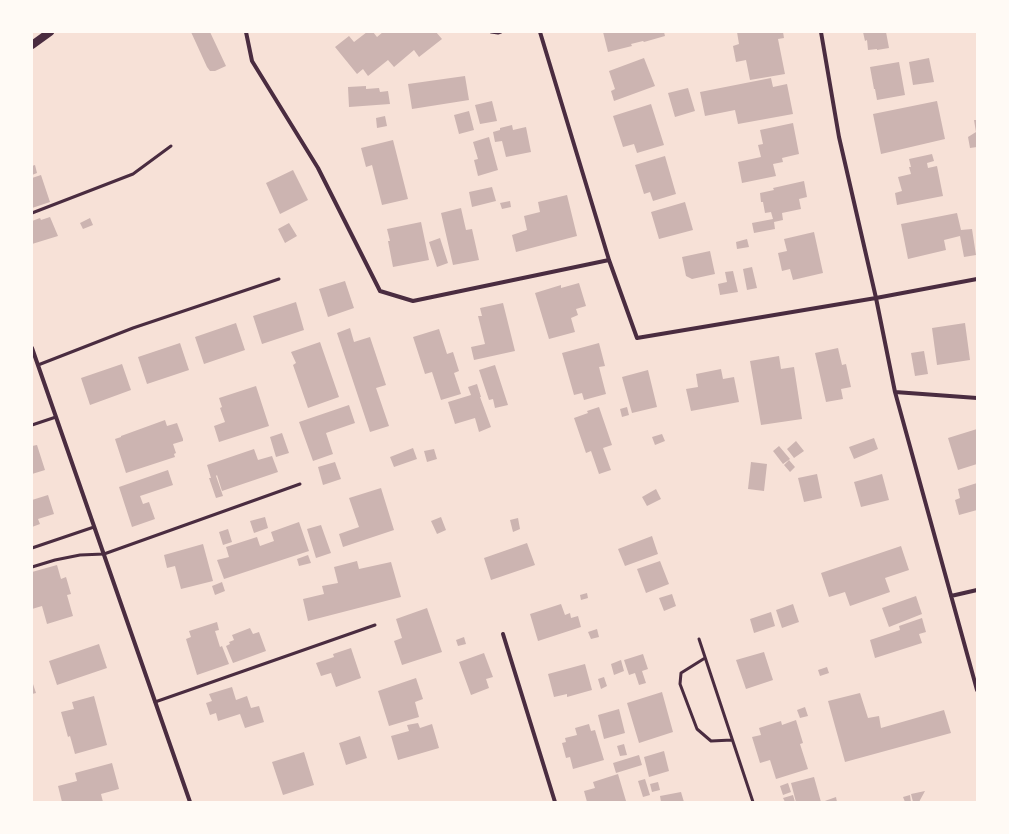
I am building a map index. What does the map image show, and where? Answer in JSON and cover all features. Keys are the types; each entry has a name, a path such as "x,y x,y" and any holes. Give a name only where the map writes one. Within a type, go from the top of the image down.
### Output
{"main road":[{"path":"32,45 50,32"}],"street":[{"path":"246,32 252,61 318,168 380,291 413,301 609,260"},
{"path":"540,32 609,260 637,338 876,298 977,279"},
{"path":"820,32 839,137 876,298 895,392 977,690"},
{"path":"32,348 190,802"},
{"path":"895,392 977,398"},
{"path":"951,596 977,590"},
{"path":"503,634 555,802"}],"lane":[{"path":"491,32 501,32"},
{"path":"32,213 133,174 171,146"},
{"path":"38,365 133,328 279,279"},
{"path":"32,425 56,417"},
{"path":"32,567 55,560 80,555 104,554 300,484"},
{"path":"32,548 94,527"},
{"path":"155,702 375,625"},
{"path":"699,639 753,802"},
{"path":"705,658 681,673 680,684 697,729 710,741 732,740"}],"building":[{"path":"191,32 210,32 226,66 215,71 210,71"},
{"path":"367,32 373,32 377,37 383,32 436,32 442,39 419,57 414,50 394,67 388,60 368,76 363,69 357,74 335,47 349,36 354,42"},
{"path":"603,32 664,32 665,36 631,44 632,46 608,52"},
{"path":"737,32 783,32 784,38 778,39 785,74 750,80 746,60 736,62 733,46 739,44"},
{"path":"863,32 886,32 889,48 868,50 867,40 865,41"},
{"path":"644,58 655,86 614,101 611,91 615,89 609,71"},
{"path":"929,58 934,82 913,85 909,62"},
{"path":"899,62 905,95 877,100 870,67"},
{"path":"465,76 469,100 412,109 408,84"},
{"path":"771,78 773,87 787,84 793,114 738,124 735,110 705,116 700,92"},
{"path":"366,86 366,89 379,88 380,92 388,91 390,104 349,107 348,87"},
{"path":"688,88 695,111 675,117 668,93"},
{"path":"492,101 497,121 480,124 475,105"},
{"path":"937,101 945,139 881,154 873,114"},
{"path":"651,104 664,145 637,153 634,144 623,147 613,116"},
{"path":"469,111 474,130 459,134 454,115"},
{"path":"385,116 387,126 377,128 376,118"},
{"path":"974,120 977,120 977,147 970,148 968,137 976,132"},
{"path":"793,123 799,154 782,158 783,162 773,164 776,176 742,183 738,162 761,157 758,145 763,144 760,130"},
{"path":"512,125 513,130 526,127 531,152 506,157 502,141 495,142 493,132 500,130 500,128"},
{"path":"489,137 498,170 478,176 474,160 478,159 473,142"},
{"path":"393,140 408,199 382,205 372,165 366,167 361,148"},
{"path":"932,154 934,161 927,163 928,168 937,166 943,196 897,205 895,193 902,191 898,177 911,174 909,159"},
{"path":"665,156 676,194 653,201 650,192 644,194 635,165"},
{"path":"35,165 37,173 32,175 32,166"},
{"path":"293,170 308,200 280,214 266,183"},
{"path":"41,175 50,202 32,208 32,178"},
{"path":"804,181 807,197 799,199 801,209 782,213 783,220 774,222 775,229 754,233 752,223 773,219 771,212 765,213 763,202 761,202 760,193 774,190 773,188"},
{"path":"492,187 496,201 472,207 469,192"},
{"path":"567,195 577,236 516,252 512,235 527,230 524,216 540,212 538,202"},
{"path":"510,201 511,207 502,209 500,203"},
{"path":"685,202 693,230 659,239 651,212"},
{"path":"461,208 466,230 472,229 479,260 453,265 441,213"},
{"path":"957,213 961,230 972,229 976,255 964,257 960,236 944,240 946,250 908,259 901,224"},
{"path":"50,217 58,236 32,244 32,221"},
{"path":"90,218 93,225 83,229 80,223"},
{"path":"421,222 429,260 393,267 387,229"},
{"path":"289,223 297,236 285,243 278,229"},
{"path":"814,232 823,273 793,280 790,269 782,271 778,253 787,251 784,239"},
{"path":"440,238 448,263 437,267 429,242"},
{"path":"747,239 749,247 737,249 736,242"},
{"path":"710,251 715,274 692,279 686,276 682,257"},
{"path":"752,267 757,288 747,290 743,269"},
{"path":"733,271 738,292 720,295 718,284 727,282 725,272"},
{"path":"345,281 354,308 328,317 319,289"},
{"path":"579,283 586,306 576,309 578,315 571,318 575,332 549,339 535,293 561,285 561,288"},
{"path":"296,302 304,330 262,344 253,316"},
{"path":"503,303 515,351 474,360 471,347 485,344 478,316 482,316 480,308"},
{"path":"236,323 245,350 204,364 195,337"},
{"path":"965,323 970,360 937,365 932,328"},
{"path":"350,328 354,342 370,337 386,385 376,388 389,426 370,432 337,333"},
{"path":"439,329 447,354 453,352 459,371 454,373 461,394 441,400 432,372 425,374 413,337"},
{"path":"320,342 339,397 308,408 293,365 296,363 291,352"},
{"path":"180,343 189,370 147,384 138,357"},
{"path":"599,343 605,366 599,367 606,394 584,400 582,393 574,395 562,353"},
{"path":"838,348 842,365 846,364 851,387 841,389 843,399 826,402 815,353"},
{"path":"924,351 928,374 915,376 911,353"},
{"path":"779,356 781,369 794,367 802,419 761,425 750,361"},
{"path":"122,364 131,390 90,405 81,378"},
{"path":"495,365 508,405 495,408 493,399 489,400 479,370"},
{"path":"721,369 723,379 734,377 739,402 691,411 686,389 698,387 696,374"},
{"path":"648,370 657,407 632,413 622,377"},
{"path":"477,384 491,427 479,432 475,418 455,424 448,402 471,395 468,387"},
{"path":"256,386 269,426 219,442 214,426 225,422 220,408 222,407 219,398"},
{"path":"349,405 355,423 326,433 333,454 313,461 299,422"},
{"path":"599,407 612,445 603,448 611,470 599,474 591,451 586,453 574,418"},
{"path":"627,407 629,415 622,417 620,409"},
{"path":"165,420 167,426 177,423 183,439 183,441 173,444 176,453 174,454 175,457 126,473 115,439"},
{"path":"977,429 977,464 958,470 948,438"},
{"path":"282,433 289,453 276,457 270,437"},
{"path":"662,434 665,441 655,445 652,437"},
{"path":"874,438 878,449 854,459 849,447"},
{"path":"796,441 804,451 794,458 787,449"},
{"path":"37,445 45,470 32,474 32,446"},
{"path":"779,446 790,459 783,464 773,451"},
{"path":"413,448 417,459 394,467 390,457"},
{"path":"254,449 258,460 272,456 278,472 222,491 217,475 216,476 223,496 216,498 209,478 211,478 207,465"},
{"path":"434,449 437,459 427,462 424,451"},
{"path":"789,460 795,467 790,472 784,465"},
{"path":"335,462 341,479 323,485 318,467"},
{"path":"751,462 767,464 764,491 748,489"},
{"path":"168,470 173,485 140,496 143,504 149,502 155,519 132,527 119,487"},
{"path":"817,474 822,498 804,502 798,478"},
{"path":"882,474 889,500 861,507 854,482"},
{"path":"977,483 977,510 959,515 955,500 960,498 958,489"},
{"path":"381,488 394,530 343,547 339,534 359,527 349,498"},
{"path":"656,489 661,499 647,506 642,497"},
{"path":"48,495 54,514 38,519 40,524 32,527 32,500"},
{"path":"265,517 268,528 254,533 250,521"},
{"path":"441,517 446,530 437,534 431,521"},
{"path":"518,518 520,529 513,532 510,520"},
{"path":"299,522 309,551 224,579 217,560 229,557 226,547 257,537 260,546 274,541 271,532"},
{"path":"321,525 331,553 316,558 307,529"},
{"path":"228,529 232,542 223,545 219,532"},
{"path":"652,536 658,554 625,566 618,549"},
{"path":"527,543 535,565 491,580 484,558"},
{"path":"203,544 213,581 181,589 175,566 167,568 164,555"},
{"path":"901,546 909,570 885,578 890,592 850,606 845,592 829,597 821,573"},
{"path":"308,555 311,563 299,566 297,559"},
{"path":"357,561 359,569 391,562 401,597 308,621 303,599 324,594 322,586 338,583 334,567"},
{"path":"660,561 669,584 646,593 637,569"},
{"path":"57,565 61,579 66,577 71,594 67,595 73,616 47,624 42,606 32,609 32,572"},
{"path":"222,582 225,591 215,595 212,586"},
{"path":"587,593 588,598 581,600 580,595"},
{"path":"672,594 676,606 664,611 659,598"},
{"path":"916,596 922,614 889,627 882,608"},
{"path":"561,604 565,615 570,613 571,618 578,616 581,627 538,641 530,614"},
{"path":"793,604 799,622 782,628 776,610"},
{"path":"427,608 442,652 402,665 394,641 402,638 396,619"},
{"path":"771,612 775,626 754,633 750,619"},
{"path":"922,618 926,632 919,634 922,643 875,658 870,640 900,630 899,626"},
{"path":"217,622 219,630 215,631 220,647 222,646 229,664 197,675 186,639 191,637 189,631"},
{"path":"250,628 253,634 259,632 266,651 233,663 226,646 230,644 229,642 234,640 232,635"},
{"path":"597,629 599,637 591,639 588,632"},
{"path":"464,637 466,644 458,646 456,640"},
{"path":"99,644 107,668 57,685 49,661"},
{"path":"351,648 361,678 336,687 331,673 321,676 316,663 334,657 333,654"},
{"path":"764,652 773,680 746,689 736,660"},
{"path":"484,653 493,677 486,679 489,688 471,695 459,662"},
{"path":"643,654 648,669 642,671 646,683 639,685 635,673 629,675 624,660"},
{"path":"621,660 624,671 614,675 611,664"},
{"path":"585,664 592,690 567,697 567,694 554,697 548,674"},
{"path":"827,667 829,673 820,676 818,670"},
{"path":"604,677 607,686 601,689 598,679"},
{"path":"416,678 423,699 415,702 419,717 389,726 378,691"},
{"path":"32,681 36,693 32,694"},
{"path":"232,687 236,700 247,696 251,708 259,706 264,722 245,728 240,714 218,721 216,713 210,715 206,703 212,701 209,694"},
{"path":"662,692 673,732 639,743 627,703"},
{"path":"860,693 868,718 879,716 881,728 944,710 951,733 845,762 828,701"},
{"path":"94,696 107,745 75,754 70,736 68,737 61,712 74,709 72,702"},
{"path":"805,707 808,716 800,718 797,710"},
{"path":"619,709 625,733 604,739 598,715"},
{"path":"796,720 803,743 800,744 808,769 776,779 770,760 760,763 752,737 761,735 759,728 781,721 782,725"},
{"path":"418,723 420,728 432,724 439,748 398,760 391,736 409,731 407,725"},
{"path":"589,724 591,731 595,730 604,760 573,769 570,757 566,758 562,743 566,742 565,738 577,735 575,728"},
{"path":"360,736 367,758 346,765 339,743"},
{"path":"624,744 627,755 620,756 617,746"},
{"path":"664,751 669,771 649,777 644,757"},
{"path":"304,752 314,785 283,795 272,762"},
{"path":"639,755 642,765 616,773 613,763"},
{"path":"112,763 119,789 101,794 103,802 62,802 58,786 77,781 75,773"},
{"path":"618,774 626,801 587,802 584,791 595,788 593,782"},
{"path":"814,777 821,802 796,802 791,783"},
{"path":"645,779 650,795 643,797 638,781"},
{"path":"658,782 660,790 652,792 650,784"},
{"path":"788,783 791,792 783,795 780,786"},
{"path":"925,791 919,802 913,802 911,794"},
{"path":"681,792 684,802 661,802 660,796"},
{"path":"793,795 795,802 785,802 783,798"},
{"path":"910,795 911,802 905,802 903,797"},
{"path":"836,797 837,802 822,802"}]}
